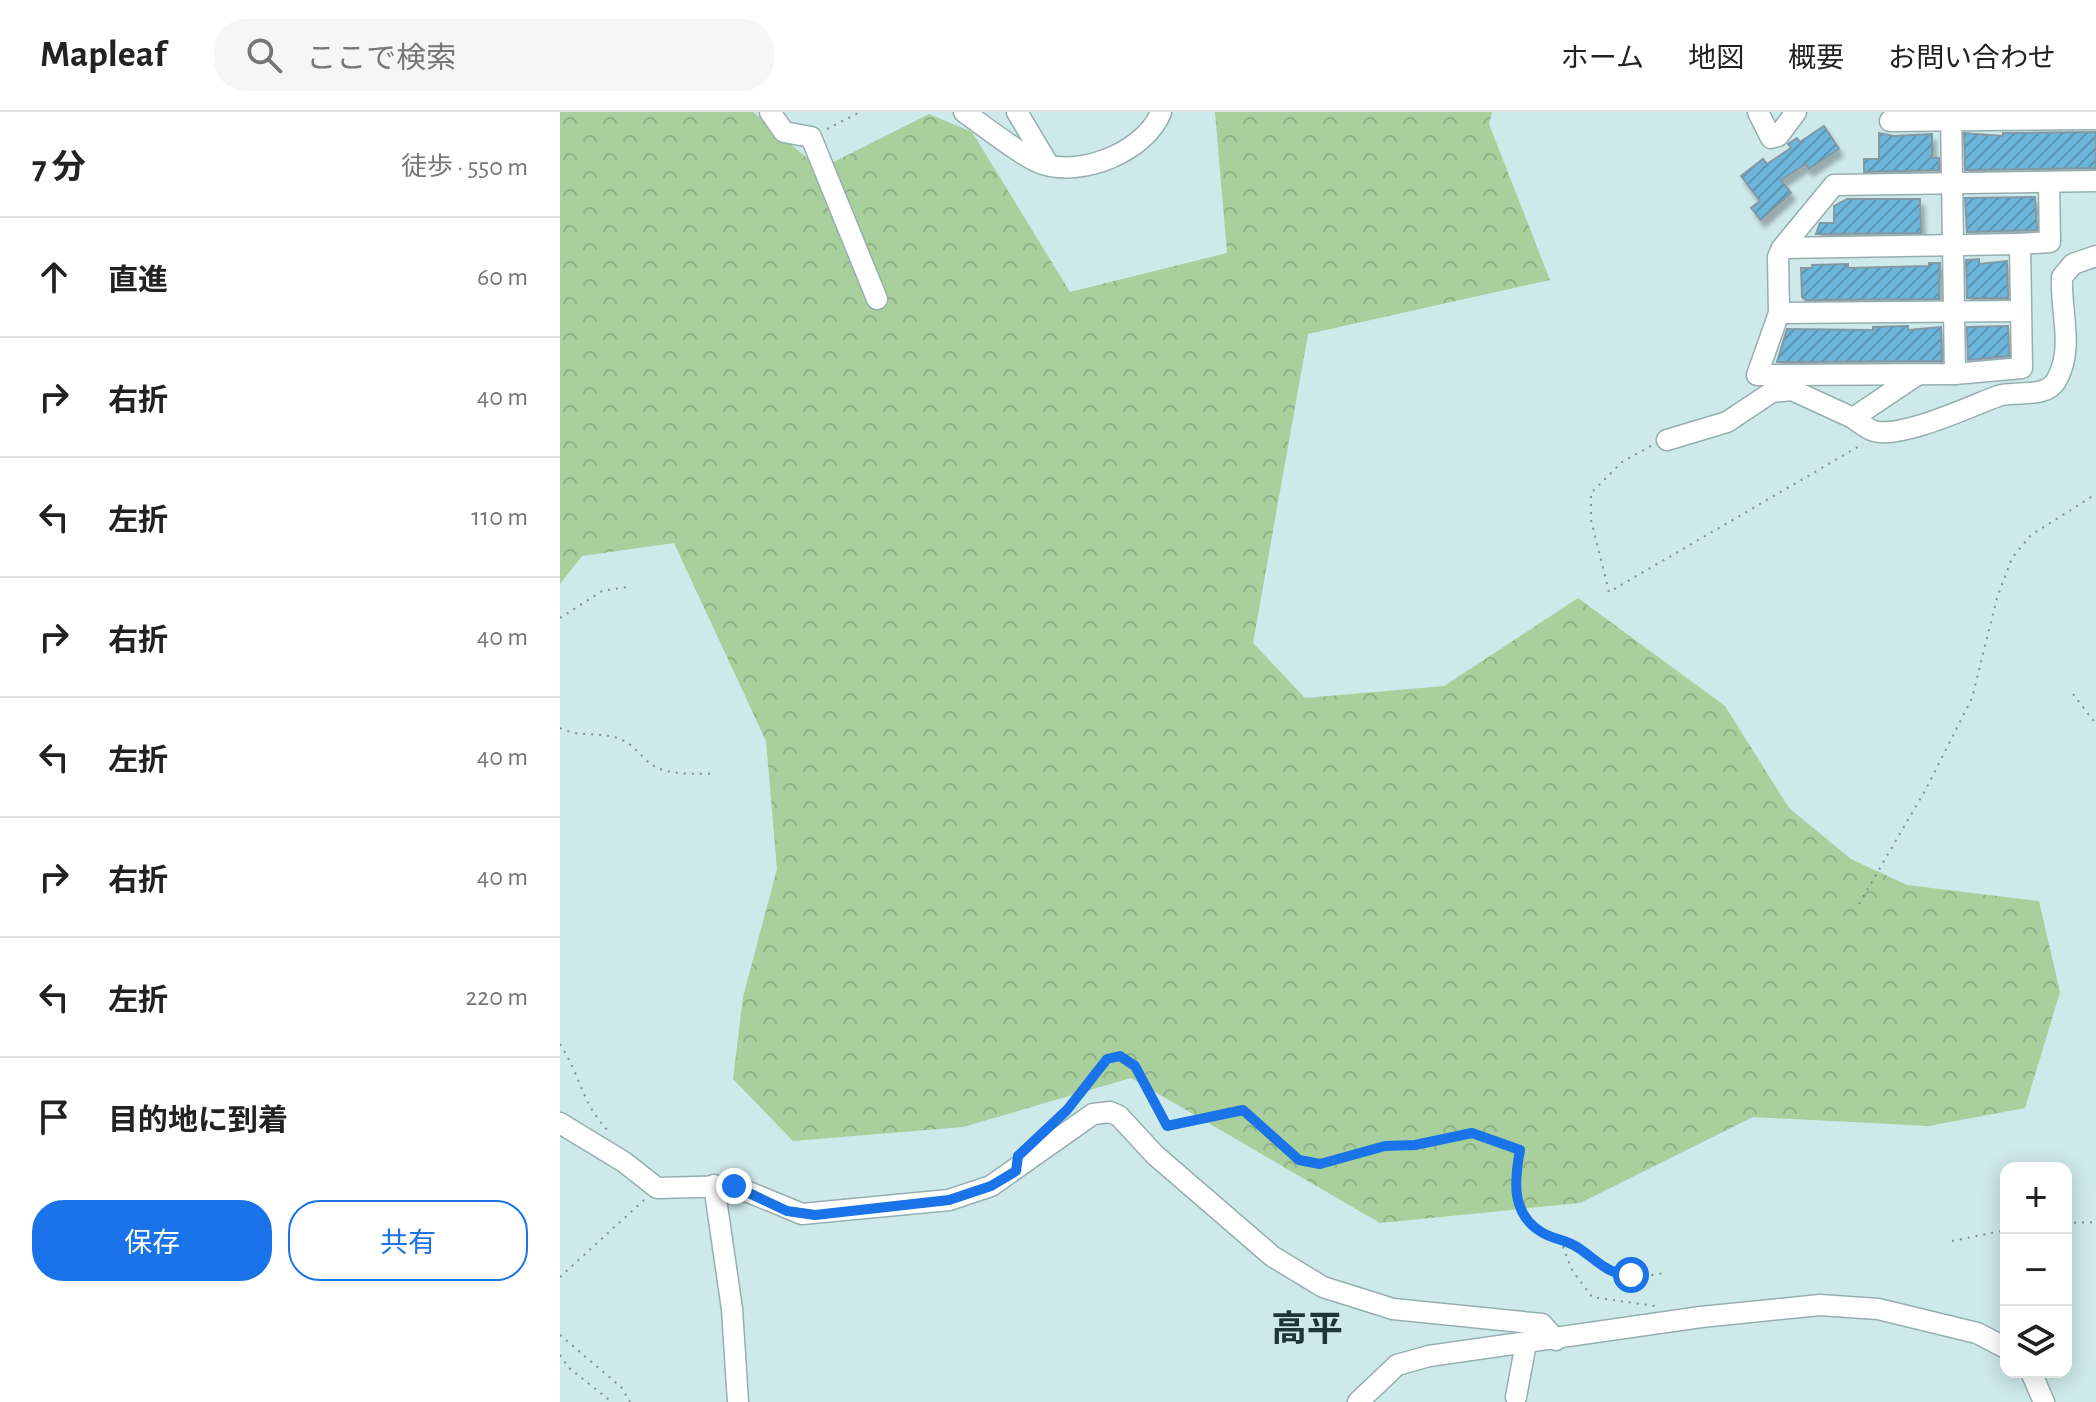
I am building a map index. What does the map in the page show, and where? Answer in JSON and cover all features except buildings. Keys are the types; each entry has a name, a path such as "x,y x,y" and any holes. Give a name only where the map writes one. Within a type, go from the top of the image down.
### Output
{"street":[{"path":"770,112 784,132 811,137 877,299"},
{"path":"964,112 1048,164 1082,165 1127,151 1155,126 1161,112"},
{"path":"1017,112 1048,164"},
{"path":"1758,112 1771,138 1778,136 1796,112"},
{"path":"1890,121 1951,115 2096,119"},
{"path":"1951,115 1955,374"},
{"path":"2020,244 2022,368 1955,374 1757,375 1779,313 1778,257 1834,185 2096,181"},
{"path":"1782,248 2050,242 2049,182"},
{"path":"1667,440 1727,422 1772,392 1792,390 1874,431 1881,431 1950,416 2008,393 2048,389 2056,381 2068,329 2062,277 2073,264 2096,256"},
{"path":"1779,313 2020,311"},
{"path":"1853,418 1917,375"},
{"path":"560,1123 580,1138 624,1162 657,1188 714,1185 745,1188 787,1211 802,1214 949,1200 991,1186 1093,1114 1110,1112 1119,1116 1155,1155 1272,1256 1323,1287 1393,1309 1542,1324 1556,1340"},
{"path":"714,1185 732,1309 738,1402"},
{"path":"1358,1402 1379,1379 1406,1361 1716,1315 1850,1305 1977,1333 2000,1345"},
{"path":"1516,1397 1526,1343"},
{"path":"2034,1378 2044,1402"}],"path":[{"path":"811,137 860,112"},
{"path":"1667,440 1622,462 1591,493 1591,520 1609,592 1881,431"},
{"path":"1859,904 1926,789 1972,698 1997,598 2012,558 2031,535 2096,494"},
{"path":"560,618 602,591 627,587"},
{"path":"2073,694 2096,724"},
{"path":"560,728 570,734 606,735 624,740 654,766 664,769 715,774"},
{"path":"560,1044 576,1072 585,1102 609,1133"},
{"path":"1058,1118 1107,1059 1120,1056 1135,1066 1167,1126 1243,1110 1299,1160 1320,1164 1385,1146 1415,1145 1472,1133 1520,1150 1515,1175 1517,1202 1527,1222 1546,1235 1560,1238 1617,1275 1650,1277 1667,1272"},
{"path":"560,1277 657,1188"},
{"path":"2072,1223 2096,1222"},
{"path":"1952,1241 2000,1231"},
{"path":"1560,1238 1572,1270 1592,1297 1664,1307"},
{"path":"560,1335 621,1387 630,1402"},
{"path":"560,1355 569,1368 612,1402"}],"green space":[{"path":"560,112 753,112 820,169 929,114 972,132 1070,292 1227,253 1215,112 1492,112 1489,124 1550,280 1308,334 1253,643 1305,698 1444,686 1578,598 1725,706 1789,808 1851,859 1907,885 2039,901 2060,992 2025,1108 1928,1126 1753,1117 1580,1203 1380,1223 1131,1078 963,1127 793,1141 733,1079 743,997 777,869 766,741 674,543 582,556 560,584"}],"district":[{"name":"高平","path":"1307,1330"}],"route":[{"path":"734,1186 745,1188 787,1211 815,1215 919,1205 970,1196 1016,1171 1018,1156 1067,1110 1107,1059 1120,1056 1129,1059 1135,1066 1158,1116 1167,1126 1243,1110 1299,1160 1320,1164 1385,1146 1415,1145 1472,1133 1520,1150 1515,1175 1517,1202 1527,1222 1546,1235 1577,1247 1617,1275 1631,1275"}]}
